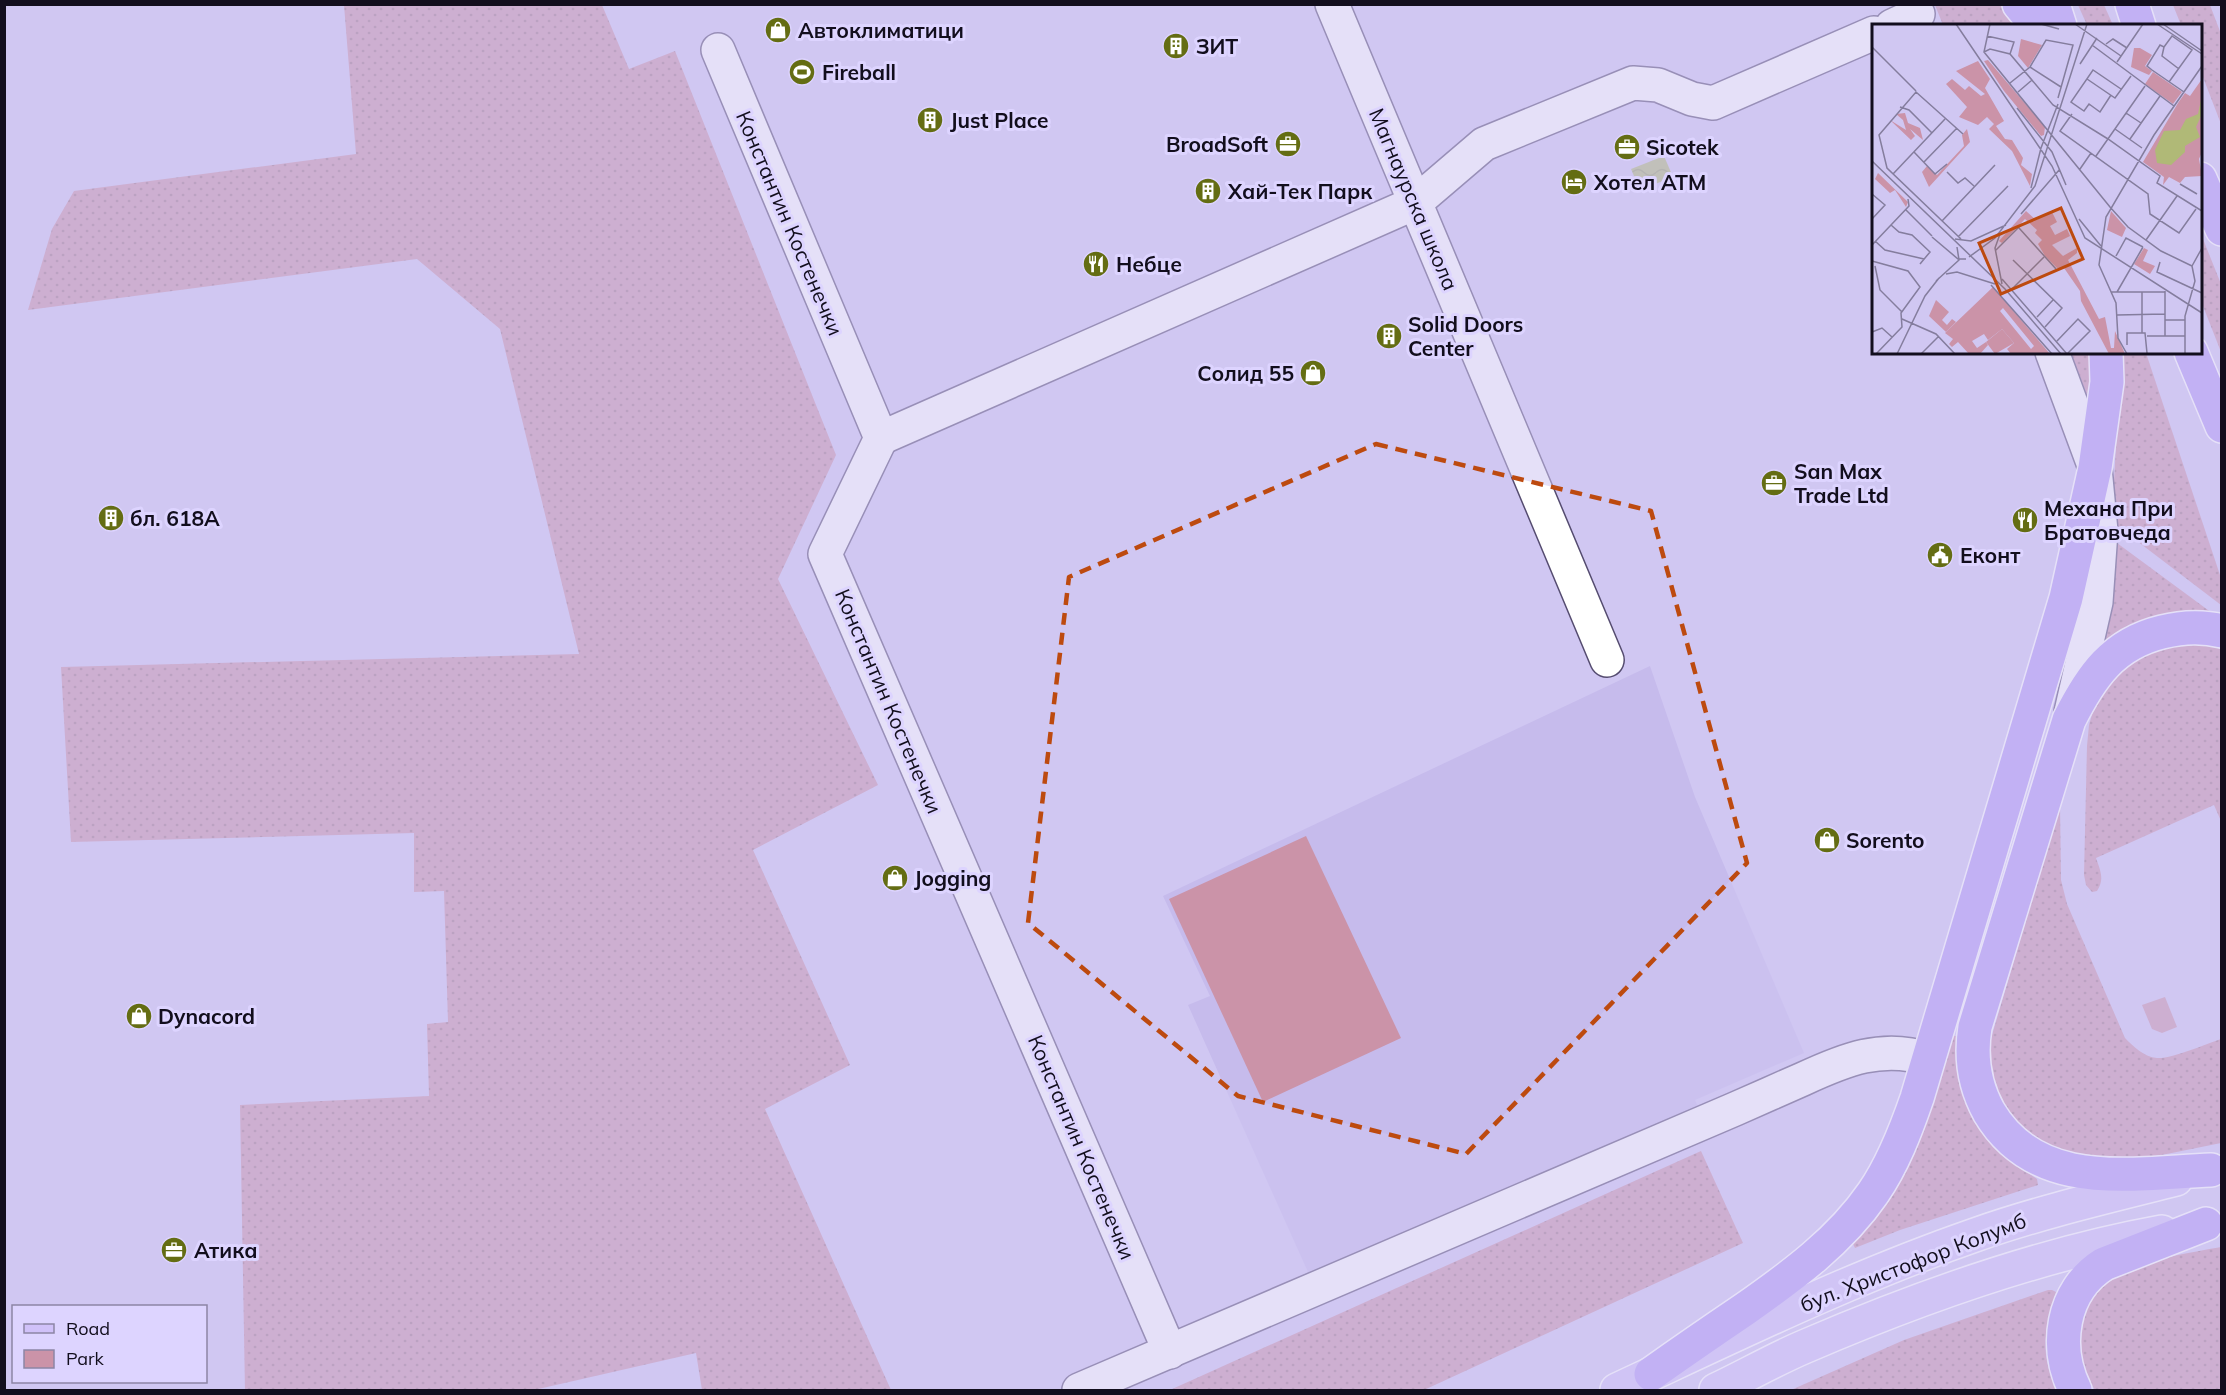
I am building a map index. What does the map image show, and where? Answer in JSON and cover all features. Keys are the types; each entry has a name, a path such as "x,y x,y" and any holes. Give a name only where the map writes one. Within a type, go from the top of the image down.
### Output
{"highway":[{"path":"2019,4 2035,24"},
{"path":"2053,4 2059,24"},
{"path":"2132,4 2138,24"},
{"path":"2143,4 2145,24"},
{"path":"2202,183 2222,217"},
{"path":"2202,183 2222,229"},
{"path":"1651,1374 1798,1271 1859,1213 1899,1146 1928,1059 2066,598 2095,468 2107,382 2106,354"},
{"path":"2192,354 2222,426"},
{"path":"2216,1169 2108,1174 2074,1172 2047,1164 2026,1153 2009,1140 1995,1121 1982,1098 1975,1078 1973,1059 1975,1027 2069,720 2094,676 2115,654 2129,644 2155,633 2185,627 2202,627 2222,631"},
{"path":"2075,1390 2063,1357 2062,1337 2069,1306 2082,1283 2104,1264 2214,1222"}],"main road":[{"name":"бул. Христофор Колумб","path":"1617,1390 1780,1313 1857,1280 1976,1234 2055,1210 2216,1169"},
{"name":"бул. Христофор Колумб","path":"1716,1390 1804,1347 1915,1302 2089,1247 2214,1222"}],"street":[{"name":"Магнаурска школа","path":"1332,4 1607,660"},
{"path":"880,438 1415,203 1484,144 1633,83 1658,85 1692,99 1713,103 1872,34"},
{"name":"Константин Костенечки","path":"718,50 880,438 825,554 1170,1353"},
{"path":"2053,354 2095,468 2101,531 2098,590 2069,720"},
{"path":"1079,1390 1170,1353 1841,1061 1887,1052 1914,1054 1928,1059"}],"highlighted area":[{"path":"1376,444 1651,511 1747,863 1466,1154 1238,1096 1028,923 1069,577"}],"shaded area":[{"path":"1650,666 1695,797 1804,1053 1695,1100 1700,1111 1308,1272 1188,1005 1210,996 1163,896"}],"green space":[{"path":"344,5 602,5 629,69 675,51 836,455 778,579 878,785 753,850 850,1065 765,1109 891,1390 702,1390 696,1353 534,1390 245,1390 240,1105 429,1096 427,1024 448,1022 444,891 414,892 414,833 71,842 61,667 579,654 500,329 417,259 28,310 52,229 74,191 356,154"},
{"path":"1935,5 2001,5 2015,24 1943,24"},
{"path":"2078,5 2104,5 2113,24 2087,24"},
{"path":"2173,5 2210,5 2221,34 2221,124 2202,75 2202,24 2181,24"},
{"path":"2202,236 2221,284 2221,352 2202,304"},
{"path":"2071,354 2096,354 2090,399"},
{"path":"2118,354 2146,354 2221,578 2221,605 2116,525 2112,519 2118,408"},
{"path":"2114,543 2117,543 2212,613 2096,652"},
{"path":"2181,642 2215,645 2221,648 2221,821 2214,805 2096,858 2101,882 2097,891 2092,892 2086,885 2084,875 2087,746 2089,725 2095,704 2105,686 2132,658"},
{"path":"2060,805 2061,880 2067,904 2125,1038 2144,1054 2157,1058 2180,1054 2221,1039 2221,1143 2119,1162 2066,1156 2025,1133 2009,1115 1996,1089 1990,1067 1989,1050 1992,1035"},
{"path":"1306,836 1401,1038 1263,1102 1169,899"},
{"path":"2165,997 2177,1027 2162,1033 2152,1029 2142,1005"},
{"path":"1951,1035 1960,1037 1995,1145 2009,1160 2037,1179 2038,1185 1900,1230 1855,1248 1853,1244 1874,1220 1891,1195 1916,1146"},
{"path":"1701,1151 1743,1243 1424,1390 1170,1390"},
{"path":"2221,1247 2221,1390 2095,1390 2082,1362 2079,1338 2085,1310 2102,1280 2110,1274 2140,1264"},
{"path":"2048,1290 2056,1292 2047,1330 2046,1353 2051,1377 2057,1390 1791,1390 1904,1340"}],"water":[{"path":"1664,156 1673,177 1640,190 1631,169"}],"place":[{"name":"Автоклиматици","path":"778,30"},
{"name":"ЗИТ","path":"1176,46"},
{"name":"Fireball","path":"802,72"},
{"name":"Just Place","path":"930,120"},
{"name":"BroadSoft","path":"1288,144"},
{"name":"Sicotek","path":"1627,147"},
{"name":"Хотел АТМ","path":"1574,182"},
{"name":"Хай-Тек Парк","path":"1208,191"},
{"name":"Небце","path":"1096,264"},
{"name":"Solid Doors Center","path":"1389,336"},
{"name":"Солид 55","path":"1313,373"},
{"name":"San Max Trade Ltd","path":"1774,483"},
{"name":"бл. 618А","path":"111,518"},
{"name":"Механа При Братовчеда","path":"2025,520"},
{"name":"Еконт","path":"1940,555"},
{"name":"Sorento","path":"1827,840"},
{"name":"Jogging","path":"895,878"},
{"name":"Dynacord","path":"139,1016"},
{"name":"Атика","path":"174,1250"}]}
